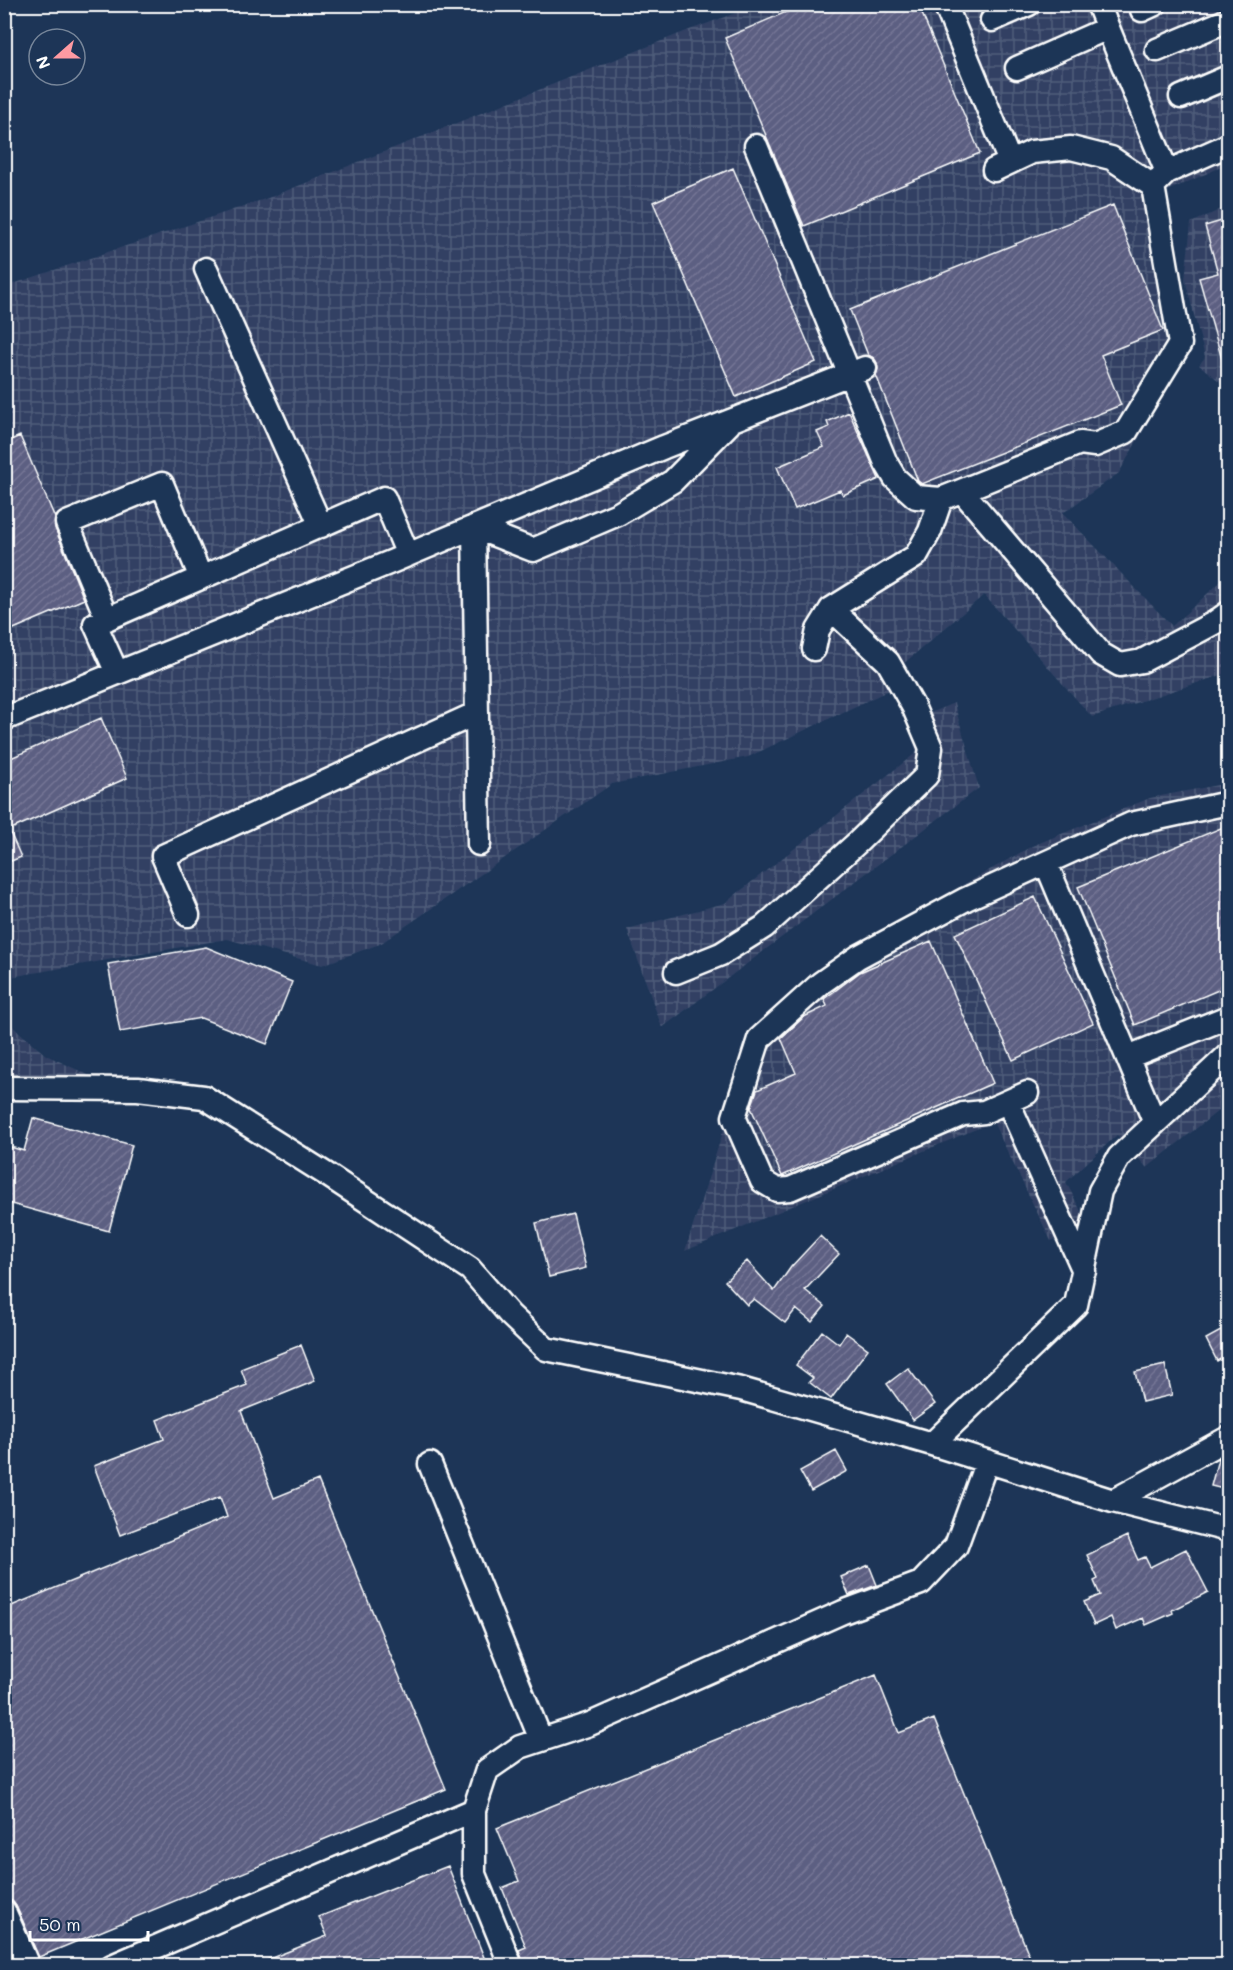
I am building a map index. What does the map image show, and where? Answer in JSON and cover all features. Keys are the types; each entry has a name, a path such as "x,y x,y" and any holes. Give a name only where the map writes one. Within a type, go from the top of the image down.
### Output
{"street":[{"path":"945,4 1002,166 1032,152 1071,148 1111,158 1160,179 1228,145"},
{"path":"992,20 1029,4"},
{"path":"756,147 857,371 886,463 895,478 916,496 951,495 1080,443 1095,445 1126,432 1180,344 1160,179 1098,4"},
{"path":"1156,50 1228,20"},
{"path":"1017,68 1108,28"},
{"path":"1181,97 1228,77"},
{"path":"206,269 321,526"},
{"path":"4,719 408,555 664,447 857,371"},
{"path":"474,527 533,550 618,514 673,481 735,419"},
{"path":"107,619 67,523 162,484 201,578"},
{"path":"814,649 818,630 831,609 916,556 951,495"},
{"path":"951,495 1101,654 1120,665 1143,661 1214,623 1228,613"},
{"path":"117,673 95,624 384,498 408,555"},
{"path":"474,527 479,844"},
{"path":"676,972 721,954 764,927 858,842 927,775 931,748 913,706 888,662 831,609"},
{"path":"188,915 163,856 477,713"},
{"path":"1084,1271 1017,1097 984,1112 963,1114 790,1189 777,1190 762,1181 734,1117 759,1039 821,983 858,957 966,900 1131,824 1228,802"},
{"path":"1046,863 1155,1123"},
{"path":"1128,1057 1228,1017"},
{"path":"932,1444 1076,1305 1100,1191 1119,1157 1228,1055"},
{"path":"4,1088 138,1089 204,1097 327,1174 470,1269 510,1315 546,1350 741,1389 932,1444 1113,1501 1228,1530"},
{"path":"1113,1501 1228,1438"},
{"path":"511,1965 474,1874 474,1810 487,1770 520,1747 590,1724 843,1612 921,1583 956,1546 987,1461"},
{"path":"430,1464 541,1740"},
{"path":"112,1965 474,1810"},
{"path":"4,1911 28,1965"}],"shaded area":[{"path":"757,5 1228,5 1228,164 1165,192 1188,351 1119,473 1063,513 1172,626 1228,575 1228,673 1092,717 984,595 902,665 927,714 954,703 979,788 662,1028 627,929 725,903 917,752 894,688 748,757 612,784 380,944 322,965 227,939 5,978 4,287 268,198"},
{"path":"1228,206 1228,388 1199,365 1205,357 1185,280 1191,223"},
{"path":"1228,783 1228,1103 1147,1168 1117,1135 1066,1182 1087,1223 1051,1241 993,1122 685,1251 753,1037 845,952 1032,846 1150,798"},
{"path":"4,1019 46,1055 101,1081 5,1079"}],"building":[{"path":"805,4 918,4 980,153 804,226 725,38"},
{"path":"733,168 816,362 736,397 653,202"},
{"path":"1113,205 1163,330 1101,355 1121,405 922,484 918,481 876,375 877,363 868,355 850,310"},
{"path":"1228,219 1228,370 1225,370 1199,278 1218,273 1205,226"},
{"path":"849,412 879,479 843,495 840,490 795,509 777,467 824,447 817,432 829,427 827,422"},
{"path":"20,436 55,518 55,528 84,599 4,633 4,443"},
{"path":"101,718 127,778 9,830 21,857 4,864 4,761"},
{"path":"1228,825 1228,986 1135,1025 1078,887"},
{"path":"1035,897 1093,1023 1013,1060 955,934"},
{"path":"931,941 993,1083 782,1176 751,1108 757,1090 796,1073 781,1038 804,1017 827,1006 824,999 860,972"},
{"path":"206,947 292,982 267,1044 201,1018 120,1032 108,964"},
{"path":"33,1118 132,1145 109,1231 4,1202 4,1145 24,1151"},
{"path":"573,1214 586,1268 549,1277 536,1223"},
{"path":"820,1236 839,1254 805,1290 825,1306 812,1322 796,1309 785,1323 754,1299 747,1305 725,1281 747,1261 774,1291 791,1267"},
{"path":"1228,1327 1228,1355 1217,1361 1206,1339"},
{"path":"822,1331 839,1344 846,1333 868,1349 831,1399 809,1382 813,1378 796,1365"},
{"path":"301,1345 315,1381 241,1411 274,1498 318,1480 446,1789 39,1957 16,1906 8,1899 4,1889 4,1609 227,1517 220,1497 120,1535 94,1466 164,1439 157,1420 247,1385 241,1369"},
{"path":"1165,1365 1172,1395 1142,1402 1135,1372"},
{"path":"908,1368 935,1404 913,1420 887,1384"},
{"path":"836,1451 847,1471 811,1491 800,1471"},
{"path":"1228,1453 1228,1490 1211,1486 1218,1459"},
{"path":"1127,1536 1138,1560 1145,1557 1150,1567 1186,1549 1208,1592 1172,1610 1173,1613 1146,1625 1143,1618 1116,1630 1111,1617 1094,1625 1084,1602 1100,1595 1094,1581 1098,1579 1087,1555"},
{"path":"869,1565 877,1585 849,1595 841,1577"},
{"path":"876,1675 899,1733 934,1719 1033,1965 524,1965 519,1950 526,1947 502,1888 519,1881 497,1828"},
{"path":"448,1866 487,1965 254,1965 327,1936 319,1917"}]}
